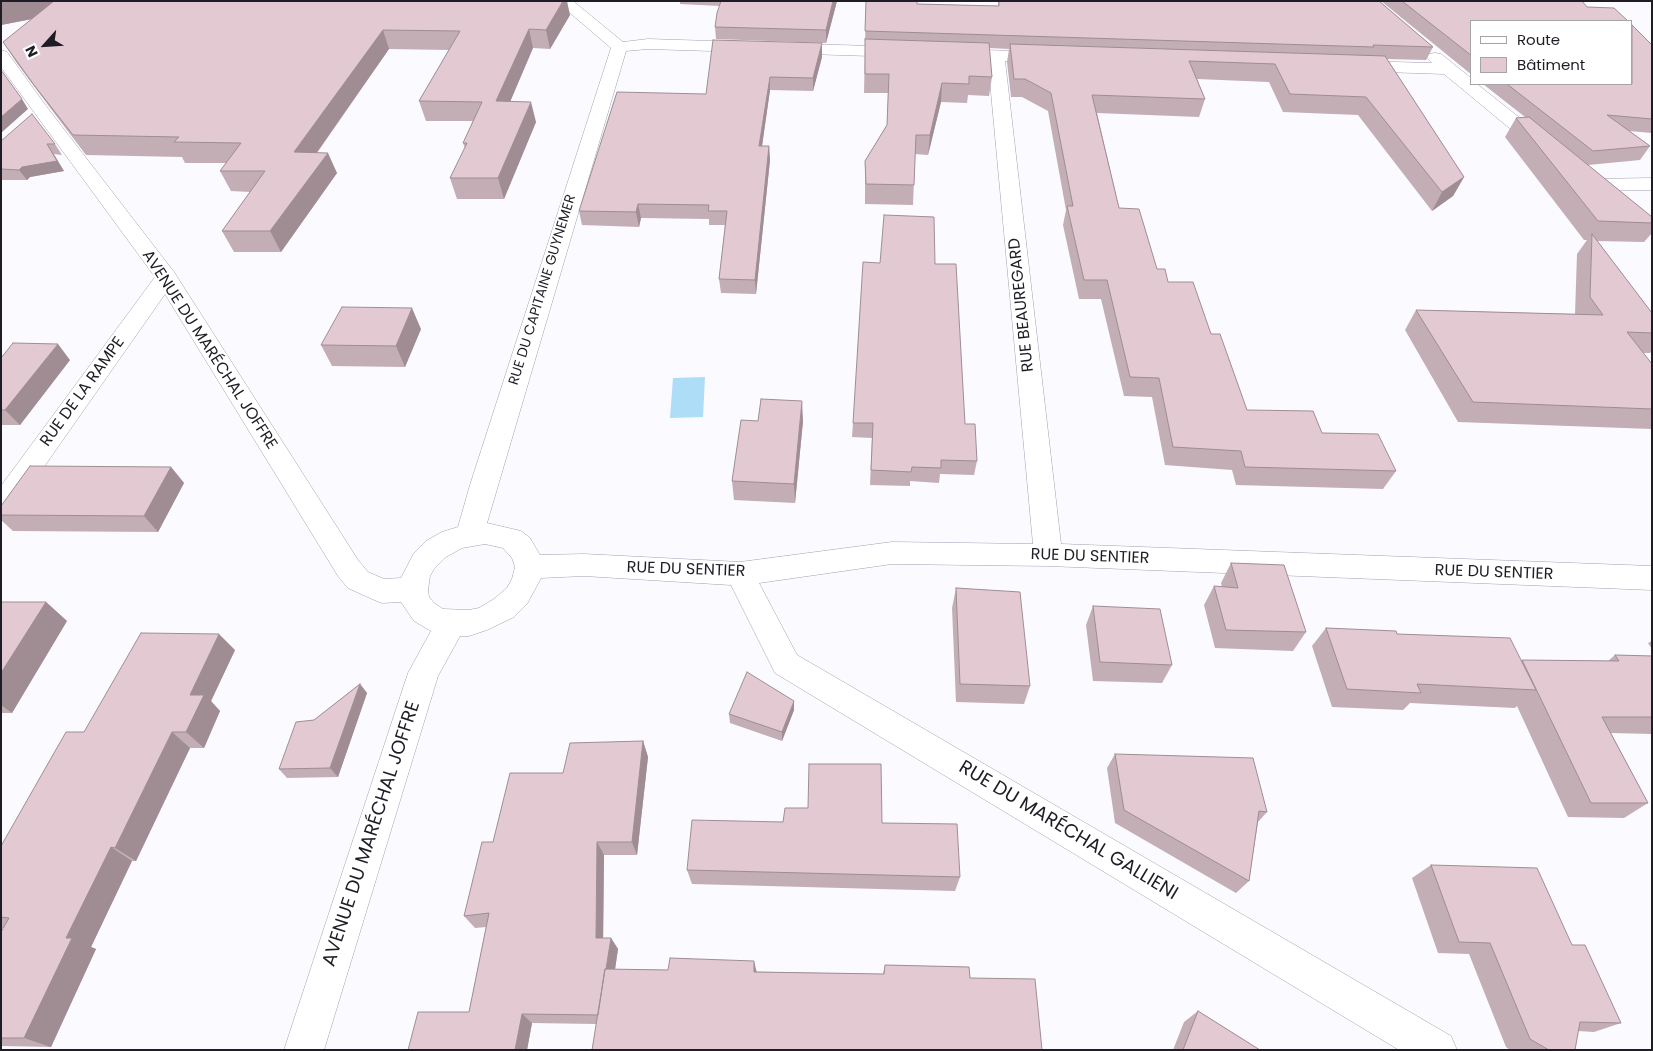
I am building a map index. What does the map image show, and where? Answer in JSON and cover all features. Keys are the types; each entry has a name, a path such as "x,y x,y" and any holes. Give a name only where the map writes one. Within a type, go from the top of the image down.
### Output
{"street":[{"path":"563,1 619,47 648,44 916,53"},
{"name":"RUE DU CAPITAINE GUYNEMER","path":"470,534 483,485 619,47"},
{"path":"1426,50 1554,154"},
{"path":"936,53 1064,57"},
{"name":"AVENUE DU MARÉCHAL JOFFRE","path":"1,55 33,116 166,278 358,580 382,591 413,590"},
{"name":"RUE BEAUREGARD","path":"996,55 1048,555"},
{"path":"1340,65 1448,68"},
{"path":"1577,173 1614,203"},
{"path":"1592,185 1652,184"},
{"name":"RUE DE LA RAMPE","path":"1,507 166,278"},
{"path":"485,533 511,539 523,551 529,567 526,581 518,596 504,608 487,618 469,623 450,623 436,620 424,612 416,602 413,590 416,575 424,561 436,549 452,540 470,534 485,533"},
{"name":"RUE DU SENTIER","path":"529,567 584,565 740,574 892,553 1048,555 1652,578"},
{"name":"RUE DU MARÉCHAL GALLIENI","path":"740,574 786,664 1437,1050"},
{"name":"AVENUE DU MARÉCHAL JOFFRE","path":"304,1050 424,673 450,623"}],"water":[{"path":"705,377 703,417 670,418 673,378"}],"building":[{"path":"54,1 563,1 546,30 529,29 496,101 531,102 498,178 450,178 467,143 463,143 482,102 419,101 460,31 383,30 294,152 328,153 270,231 222,231 265,171 220,171 241,143 174,142 179,137 73,135 3,42"},
{"path":"721,1 833,1 826,30 715,27"},
{"path":"866,1 917,1 917,4 999,6 999,1 1379,1 1433,47 1373,45 1374,47 865,31"},
{"path":"1402,1 1582,1 1587,7 1614,8 1627,20 1470,20 1470,54"},
{"path":"1633,26 1652,45 1652,119 1607,115 1650,146 1593,151 1508,85 1633,85"},
{"path":"865,39 989,43 992,77 969,76 969,84 942,83 930,135 916,135 914,185 866,184 865,161 887,125 889,74 865,74"},
{"path":"713,40 822,43 813,78 770,77 759,146 769,146 755,280 719,279 727,211 708,211 709,205 638,204 636,212 579,211 617,92 706,94"},
{"path":"1010,44 1385,56 1464,177 1442,192 1366,97 1290,94 1275,64 1189,61 1205,99 1092,95 1119,208 1139,209 1157,269 1165,269 1168,282 1193,282 1211,334 1220,334 1247,410 1313,411 1322,433 1378,434 1396,471 1245,467 1241,451 1173,447 1159,378 1130,377 1107,280 1084,280 1067,206 1073,206 1051,93 1025,79 1014,79"},
{"path":"1,70 22,99 1,117"},
{"path":"32,114 55,144 47,144 57,161 22,167 19,170 1,169 1,141"},
{"path":"1529,117 1652,217 1652,223 1598,221 1516,118"},
{"path":"884,215 934,217 935,264 956,264 965,424 975,424 977,461 941,460 941,468 912,467 911,472 871,470 873,423 853,423 863,262 880,263"},
{"path":"1592,234 1652,313 1652,333 1627,332 1652,364 1652,409 1473,402 1416,310 1603,315 1590,297"},
{"path":"342,307 412,308 396,346 321,345"},
{"path":"13,343 58,344 5,410 1,410 1,358"},
{"path":"761,399 802,401 794,484 732,481 741,420 758,421"},
{"path":"30,466 171,467 144,516 1,515 1,506"},
{"path":"1231,563 1284,565 1306,632 1226,630 1214,586 1238,588"},
{"path":"956,588 1020,592 1030,686 960,684"},
{"path":"1,602 46,602 1,673"},
{"path":"1093,606 1160,609 1172,665 1100,662"},
{"path":"1326,628 1396,631 1397,634 1510,638 1536,690 1417,684 1421,693 1347,689"},
{"path":"141,633 219,634 190,695 204,695 186,732 172,732 115,848 111,847 66,938 72,938 24,1038 1,1038 1,932 9,918 1,917 1,846 66,732 84,732"},
{"path":"1615,655 1652,656 1652,717 1602,717 1648,803 1591,803 1522,660 1619,661"},
{"path":"747,672 794,701 782,732 729,714"},
{"path":"360,684 330,768 279,769 296,722 314,720"},
{"path":"643,741 632,842 597,842 596,938 611,938 598,1015 522,1014 515,1050 408,1050 418,1012 469,1012 489,913 464,916 482,842 493,842 510,773 563,773 570,743"},
{"path":"1115,754 1253,758 1267,812 1259,811 1249,881 1124,810"},
{"path":"809,764 881,764 882,823 957,824 960,877 687,870 692,820 783,822 785,808 808,808"},
{"path":"1431,865 1537,868 1572,945 1585,945 1621,1023 1580,1022 1575,1050 1549,1050 1530,1039 1490,943 1459,942"},
{"path":"670,958 754,961 754,972 884,974 885,965 969,967 970,978 1035,979 1042,1050 592,1050 605,969 668,970"},
{"path":"1198,1011 1260,1050 1183,1050"}]}
